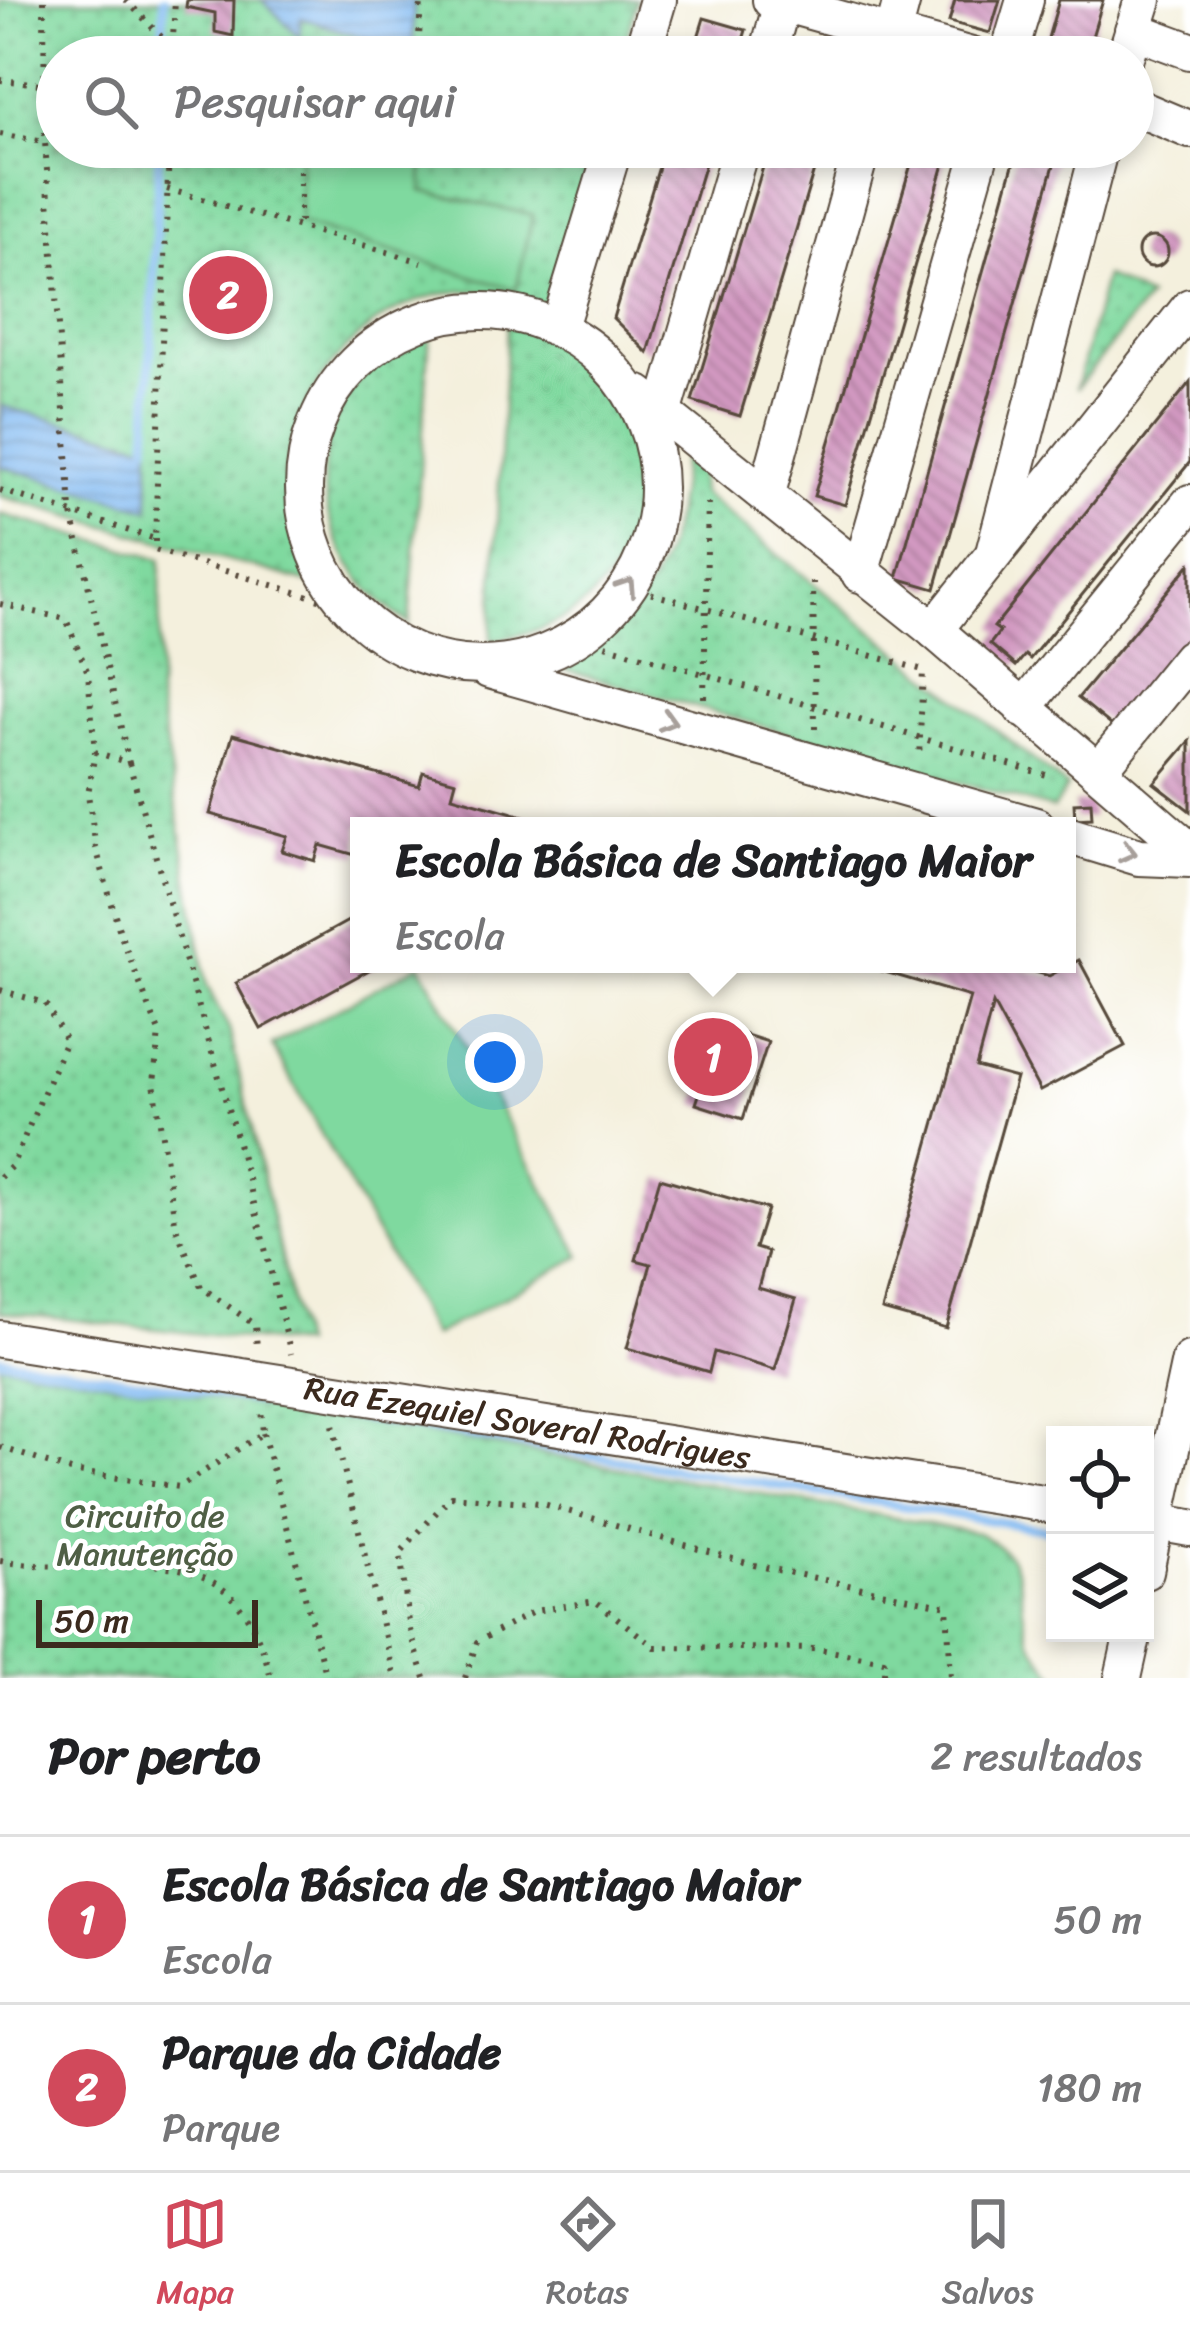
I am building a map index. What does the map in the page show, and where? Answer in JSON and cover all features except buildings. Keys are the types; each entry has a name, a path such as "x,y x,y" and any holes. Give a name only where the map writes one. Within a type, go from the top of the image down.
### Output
{"street":[{"path":"647,36 658,0"},
{"path":"1014,36 1024,0"},
{"path":"771,36 779,1 894,30"},
{"path":"1154,37 1190,51"},
{"path":"1154,115 1190,130"},
{"path":"559,327 608,168"},
{"path":"663,414 735,168"},
{"path":"767,493 856,168"},
{"path":"860,574 976,168"},
{"path":"995,549 1095,168"},
{"path":"934,630 1190,307"},
{"path":"1004,817 404,648 352,609 333,587 311,544 303,498 306,450 322,406 350,367 387,337 430,317 467,310 507,311 559,327 596,351 663,414 934,630 1023,709 1082,775 1190,855"},
{"path":"475,666 531,659 586,631 628,587 650,545 660,489 652,434 626,383"},
{"path":"1023,709 1190,503"},
{"path":"1082,775 1190,658"},
{"path":"1076,838 1139,857 1190,855"},
{"name":"Rua Ezequiel Soveral Rodrigues","path":"0,1339 260,1382 320,1399 1046,1504"},
{"path":"1163,1524 1190,1360"},
{"path":"1124,1678 1130,1642"}],"path":[{"path":"43,36 44,0"},
{"path":"126,0 158,36"},
{"path":"174,36 175,0"},
{"path":"419,36 421,0"},
{"path":"0,80 36,83"},
{"path":"0,134 36,140"},
{"path":"47,168 71,510 129,763 247,1175 297,1375 320,1399 395,1678"},
{"path":"168,168 155,550 352,609"},
{"path":"300,168 300,223"},
{"path":"167,188 422,262"},
{"path":"0,490 155,539"},
{"path":"704,713 708,498"},
{"path":"813,582 815,745"},
{"path":"628,587 923,670 919,774"},
{"path":"0,604 67,619 88,673 94,752 88,794 96,848 121,936 159,1032 154,1083 176,1228 200,1287 255,1325 263,1433 326,1678"},
{"path":"586,631 598,643 920,738 1082,775"},
{"path":"94,752 129,763"},
{"path":"0,990 45,1003 67,1041 12,1166 0,1177"},
{"path":"0,1447 71,1471 180,1487 263,1433"},
{"path":"424,1678 410,1630 400,1553 451,1496 540,1503 754,1565 946,1606 951,1678"},
{"path":"0,1561 171,1567 222,1584 259,1630 271,1678"},
{"path":"465,1678 477,1642 535,1611 595,1601 656,1647 819,1649 884,1661 884,1678"}],"green space":[{"path":"0,0 637,0 627,36 36,36 36,168 589,168 548,306 494,292 456,292 420,300 358,337 312,394 297,427 286,479 294,527 320,586 0,496"},
{"path":"300,168 423,168 422,191 533,215 516,290 300,223"},
{"path":"1105,276 1148,298 1076,389"},
{"path":"507,325 552,342 588,368 616,402 634,441 641,483 635,526 617,567 584,604 552,624 491,641"},
{"path":"430,332 409,624 371,592 344,554 328,512 324,470 332,428 352,390 385,357"},
{"path":"690,458 699,465 701,493 1067,787 1053,809 566,670 562,663 617,625 652,581 672,527 682,461"},
{"path":"0,514 161,559 158,700 207,986 229,1029 301,1345 0,1312"},
{"path":"404,973 425,973 581,1256 433,1336 272,1045"},
{"name":"Circuito de Manutenção","path":"0,1364 385,1426 978,1533 996,1544 1015,1567 1030,1639 1058,1678 0,1678"}],"water":[{"path":"262,0 414,0 413,36 359,36 301,18 299,36"},
{"path":"2,406 150,446 149,509 0,466"}],"waterway":[{"path":"163,36 164,0"},
{"path":"147,445 158,168"},
{"path":"0,1359 1046,1530"}],"place":[{"name":"Parque da Cidade","path":"228,295"},
{"name":"Escola Básica de Santiago Maior","path":"713,1057"}]}
